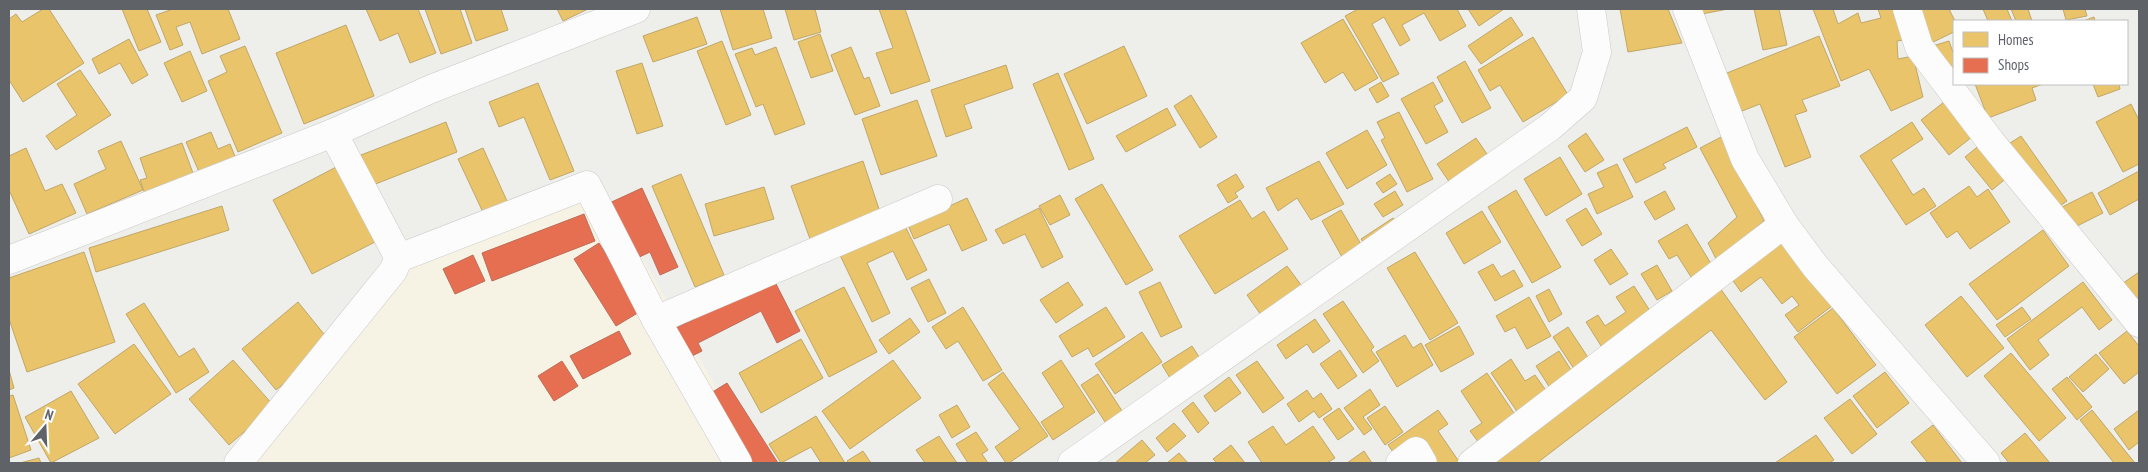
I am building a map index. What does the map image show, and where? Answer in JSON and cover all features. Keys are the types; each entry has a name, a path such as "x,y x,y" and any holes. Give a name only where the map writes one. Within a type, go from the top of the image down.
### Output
{"street":[{"path":"9,260 333,133 431,89 636,9"},
{"path":"1072,463 1550,126 1583,98 1596,52 1591,9"},
{"path":"1687,9 1745,159 1784,224 1814,266 1982,462"},
{"path":"1907,9 1919,47 1991,142 2139,323"},
{"path":"333,133 399,258"},
{"path":"238,463 393,271 399,258 587,185 656,320 738,463"},
{"path":"656,320 938,199"},
{"path":"1472,463 1784,224"},
{"path":"1400,463 1416,451 1423,463"}],"shaded area":[{"path":"604,190 759,463 245,463 407,261"}],"building: Homes":[{"path":"43,9 49,9 84,63 23,102 9,80 9,19 16,14 22,22"},
{"path":"122,9 147,9 161,42 139,51"},
{"path":"173,9 228,9 240,39 202,54 190,22 176,27 183,45 170,50 156,15"},
{"path":"366,9 418,9 436,53 410,63 398,33 380,41"},
{"path":"425,9 460,9 472,43 441,54"},
{"path":"465,9 501,9 508,30 476,41"},
{"path":"557,9 588,9 563,21"},
{"path":"720,9 763,9 772,38 733,50"},
{"path":"785,9 815,9 821,32 794,40"},
{"path":"879,9 905,9 930,81 891,94 876,53 893,48"},
{"path":"1358,9 1457,9 1466,26 1440,41 1424,13 1402,25 1410,40 1400,46 1384,17 1372,24 1399,74 1383,82 1345,16"},
{"path":"1468,9 1504,9 1479,26"},
{"path":"1620,9 1668,9 1682,43 1628,52"},
{"path":"1700,9 1728,9 1702,14"},
{"path":"1754,9 1779,9 1787,45 1763,50"},
{"path":"1813,9 1833,9 1838,24 1858,13 1861,23 1881,18 1878,9 1903,9 1912,39 1897,41 1898,59 1913,56 1923,97 1891,111 1869,69 1841,81"},
{"path":"1916,9 1949,9 1954,20 1953,32 1929,44"},
{"path":"1983,9 2007,9 2012,20 1988,20"},
{"path":"2011,9 2028,9 2032,20 2016,20"},
{"path":"2063,9 2085,9 2087,16 2066,20"},
{"path":"697,17 707,44 653,62 643,36"},
{"path":"1511,17 1523,35 1481,64 1468,46"},
{"path":"1343,19 1378,78 1355,91 1343,72 1325,83 1301,43"},
{"path":"346,25 374,96 304,124 276,53"},
{"path":"820,34 833,71 811,78 798,42"},
{"path":"1819,36 1840,86 1802,100 1807,111 1795,115 1811,157 1785,167 1760,104 1737,113 1722,75"},
{"path":"1533,37 1568,95 1523,122 1500,85 1490,91 1478,70"},
{"path":"129,39 148,75 132,84 120,63 99,74 92,59"},
{"path":"722,41 751,115 726,125 697,51"},
{"path":"1949,41 1953,52 1953,72 1926,48"},
{"path":"245,46 282,133 238,152 208,81 227,72 220,56"},
{"path":"1124,46 1147,96 1087,124 1064,74"},
{"path":"776,47 805,124 775,135 763,104 756,107 735,54 752,48 755,55"},
{"path":"851,47 864,79 869,77 880,106 855,115 831,55"},
{"path":"190,51 207,91 182,102 164,63"},
{"path":"1465,61 1491,108 1462,123 1437,77"},
{"path":"642,63 663,126 637,134 616,71"},
{"path":"1006,65 1013,88 964,105 972,128 946,137 931,90"},
{"path":"80,70 111,115 56,150 46,136 77,115 57,84"},
{"path":"1058,73 1094,159 1069,170 1033,84"},
{"path":"1381,82 1389,96 1377,103 1369,89"},
{"path":"1433,82 1443,101 1434,106 1448,132 1426,144 1401,99"},
{"path":"538,83 574,171 550,180 524,117 499,127 489,102"},
{"path":"1975,85 2040,85 2032,88 2036,100 1988,118"},
{"path":"2093,85 2119,85 2120,89 2098,97"},
{"path":"1191,95 1217,137 1200,148 1174,106"},
{"path":"917,100 937,156 881,175 862,119"},
{"path":"1944,102 1972,137 1949,155 1921,120"},
{"path":"2131,104 2139,120 2139,164 2123,172 2096,122"},
{"path":"1167,108 1176,125 1126,152 1116,136"},
{"path":"1399,112 1433,179 1407,192 1381,140 1385,138 1377,122"},
{"path":"446,122 457,152 373,185 361,155"},
{"path":"1912,122 1923,139 1891,160 1913,195 1924,188 1936,206 1906,225 1860,156"},
{"path":"1687,127 1697,147 1663,164 1666,168 1636,183 1623,159"},
{"path":"1367,130 1387,165 1347,189 1326,153"},
{"path":"211,132 218,149 230,144 236,159 200,174 186,142"},
{"path":"1586,133 1604,160 1585,172 1568,146"},
{"path":"1723,136 1764,221 1717,261 1708,243 1737,217 1700,148"},
{"path":"2021,136 2067,201 2050,213 2004,147"},
{"path":"1476,138 1489,157 1450,183 1437,164"},
{"path":"121,141 143,190 87,214 74,184 106,169 98,151"},
{"path":"182,143 194,176 145,194 140,180 147,178 140,158"},
{"path":"1981,144 2008,177 1992,190 1965,157"},
{"path":"26,148 45,191 62,184 76,213 29,234 9,190 9,156"},
{"path":"483,148 512,212 488,223 458,159"},
{"path":"1560,157 1582,194 1546,216 1524,179"},
{"path":"863,161 881,215 810,239 791,186"},
{"path":"1319,161 1344,204 1311,220 1297,198 1278,211 1266,188"},
{"path":"1617,164 1633,197 1597,214 1588,194 1604,187 1597,173"},
{"path":"340,165 379,240 312,274 273,200"},
{"path":"2139,171 2139,199 2110,215 2098,193"},
{"path":"681,174 724,275 695,287 652,186"},
{"path":"1236,174 1244,187 1235,193 1238,197 1228,203 1217,185"},
{"path":"1390,174 1397,184 1383,193 1376,183"},
{"path":"1102,184 1153,270 1126,285 1075,199"},
{"path":"1969,186 1977,197 1988,189 2010,222 1970,249 1957,231 1947,238 1930,213"},
{"path":"764,187 774,219 714,236 705,204"},
{"path":"1516,190 1561,267 1532,283 1488,207"},
{"path":"1395,191 1403,205 1383,217 1374,204"},
{"path":"1665,191 1675,209 1655,220 1644,202"},
{"path":"2092,192 2103,213 2067,231 2056,210"},
{"path":"1060,195 1070,215 1050,225 1039,206"},
{"path":"967,198 987,240 962,251 949,224 914,239 908,225"},
{"path":"1240,200 1252,219 1264,211 1288,249 1215,294 1179,236"},
{"path":"222,206 229,230 96,272 89,248"},
{"path":"1039,208 1063,257 1042,268 1025,234 1003,244 995,230"},
{"path":"1586,208 1602,234 1582,246 1566,220"},
{"path":"1341,210 1362,246 1342,257 1322,221"},
{"path":"1482,211 1501,242 1464,264 1446,233"},
{"path":"1393,218 1400,228 1368,249 1361,239"},
{"path":"903,222 927,270 907,280 893,251 867,263 890,313 872,322 839,253"},
{"path":"1687,224 1713,267 1693,280 1677,255 1669,259 1658,241"},
{"path":"2043,230 2069,266 1997,320 1969,284"},
{"path":"1780,237 1832,306 1798,332 1785,315 1799,305 1792,296 1782,304 1761,277 1741,292 1729,275"},
{"path":"1611,249 1628,274 1610,285 1594,260"},
{"path":"84,252 115,342 27,372 9,319 9,278"},
{"path":"1415,252 1458,323 1430,340 1387,268"},
{"path":"1493,264 1501,277 1514,270 1523,286 1495,301 1478,272"},
{"path":"1657,265 1672,291 1657,300 1641,274"},
{"path":"1287,266 1304,289 1263,318 1247,295"},
{"path":"2139,272 2139,315 2119,286"},
{"path":"929,279 946,313 928,322 911,288"},
{"path":"1715,281 1787,382 1765,400 1711,330 1537,463 1477,463"},
{"path":"1068,282 1083,305 1056,323 1040,300"},
{"path":"1160,282 1182,327 1161,337 1139,292"},
{"path":"2083,282 2112,320 2099,330 2082,307 2038,340 2049,355 2030,370 2007,339"},
{"path":"1634,286 1654,317 1603,349 1586,322 1598,315 1605,326 1626,312 1616,297"},
{"path":"844,287 877,352 829,377 795,311"},
{"path":"1549,289 1562,314 1549,322 1536,296"},
{"path":"1961,296 2004,348 1967,377 1925,325"},
{"path":"1529,297 1551,336 1527,349 1515,327 1505,332 1496,316"},
{"path":"1343,301 1374,347 1371,350 1379,361 1363,373 1323,314"},
{"path":"298,302 332,344 276,390 242,349"},
{"path":"144,303 179,357 194,348 209,372 176,393 126,314"},
{"path":"963,307 1002,370 983,381 958,341 946,349 932,327"},
{"path":"1106,307 1125,337 1093,357 1088,348 1072,357 1059,336"},
{"path":"2022,307 2031,319 2005,337 1996,325"},
{"path":"1833,308 1876,365 1837,394 1794,337"},
{"path":"910,318 920,332 889,354 879,340"},
{"path":"1315,319 1330,341 1313,353 1307,344 1286,359 1277,345"},
{"path":"1459,326 1474,354 1441,372 1425,345"},
{"path":"1568,327 1593,365 1578,375 1553,337"},
{"path":"2127,331 2139,346 2139,372 2124,384 2099,353"},
{"path":"1142,332 1162,362 1115,394 1095,364"},
{"path":"1405,335 1413,348 1421,343 1433,365 1397,387 1376,352"},
{"path":"801,339 823,378 761,413 739,373"},
{"path":"134,344 171,394 115,434 78,384"},
{"path":"1192,346 1201,360 1170,378 1162,365"},
{"path":"1340,350 1357,376 1338,389 1320,364"},
{"path":"1559,351 1573,373 1550,388 1536,366"},
{"path":"2011,353 2066,418 2039,441 1984,376"},
{"path":"2096,354 2109,369 2083,392 2069,377"},
{"path":"1511,359 1525,381 1535,375 1552,399 1522,419 1491,373"},
{"path":"233,360 274,406 229,445 189,399"},
{"path":"893,360 921,398 850,449 822,411"},
{"path":"1061,360 1095,412 1053,440 1041,422 1064,407 1042,373"},
{"path":"1257,361 1284,398 1263,413 1236,375"},
{"path":"9,370 14,388 9,390"},
{"path":"1003,372 1048,436 1009,463 1006,463 995,447 1020,429 988,384"},
{"path":"1885,372 1909,403 1877,428 1853,396"},
{"path":"1487,373 1520,422 1482,447 1470,431 1482,423 1461,391"},
{"path":"1098,374 1126,417 1109,428 1081,385"},
{"path":"1229,377 1241,393 1215,412 1204,396"},
{"path":"2067,377 2092,407 2077,420 2052,389"},
{"path":"1370,389 1380,405 1363,417 1372,429 1364,435 1344,408"},
{"path":"1307,390 1313,399 1321,393 1332,409 1319,418 1314,411 1299,422 1287,404"},
{"path":"71,391 99,438 51,463 25,417"},
{"path":"13,395 31,450 9,458 9,396"},
{"path":"1850,399 1877,434 1852,454 1824,418"},
{"path":"1193,402 1209,423 1198,433 1182,411"},
{"path":"957,405 970,427 952,438 939,415"},
{"path":"1385,406 1403,432 1385,445 1367,418"},
{"path":"1339,408 1354,429 1338,440 1323,419"},
{"path":"1438,410 1448,424 1438,431 1460,463 1434,463 1398,459 1388,445"},
{"path":"2092,410 2135,463 2114,463 2080,420"},
{"path":"2139,410 2139,442 2129,450 2114,429"},
{"path":"816,416 845,463 821,463 811,447 781,463 769,444"},
{"path":"1174,423 1186,436 1167,452 1156,438"},
{"path":"1933,425 1962,463 1928,463 1911,442"},
{"path":"1273,426 1286,445 1313,426 1335,458 1327,463 1262,463 1248,442"},
{"path":"976,432 988,450 982,454 988,463 968,463 956,444"},
{"path":"2025,433 2050,463 2009,463 2001,453"},
{"path":"1816,435 1834,460 1829,463 1775,463"},
{"path":"939,436 957,463 925,463 916,450"},
{"path":"1142,440 1155,455 1145,463 1115,463"},
{"path":"1231,445 1245,463 1217,463 1213,459"},
{"path":"863,451 871,463 848,463 847,461"},
{"path":"1364,451 1372,463 1347,463"},
{"path":"1179,453 1188,463 1167,463"},
{"path":"39,458 41,463 20,463"}],"building: Shops":[{"path":"642,188 678,267 660,275 650,252 631,261 605,205"},
{"path":"584,214 595,241 492,281 482,253"},
{"path":"599,243 641,311 616,326 574,259"},
{"path":"473,255 485,281 455,294 443,269"},
{"path":"774,280 800,331 777,343 761,311 698,343 702,351 688,358 674,329"},
{"path":"619,331 631,354 583,379 570,356"},
{"path":"562,361 578,386 554,401 538,376"},
{"path":"727,383 778,463 750,463 706,396"}]}
